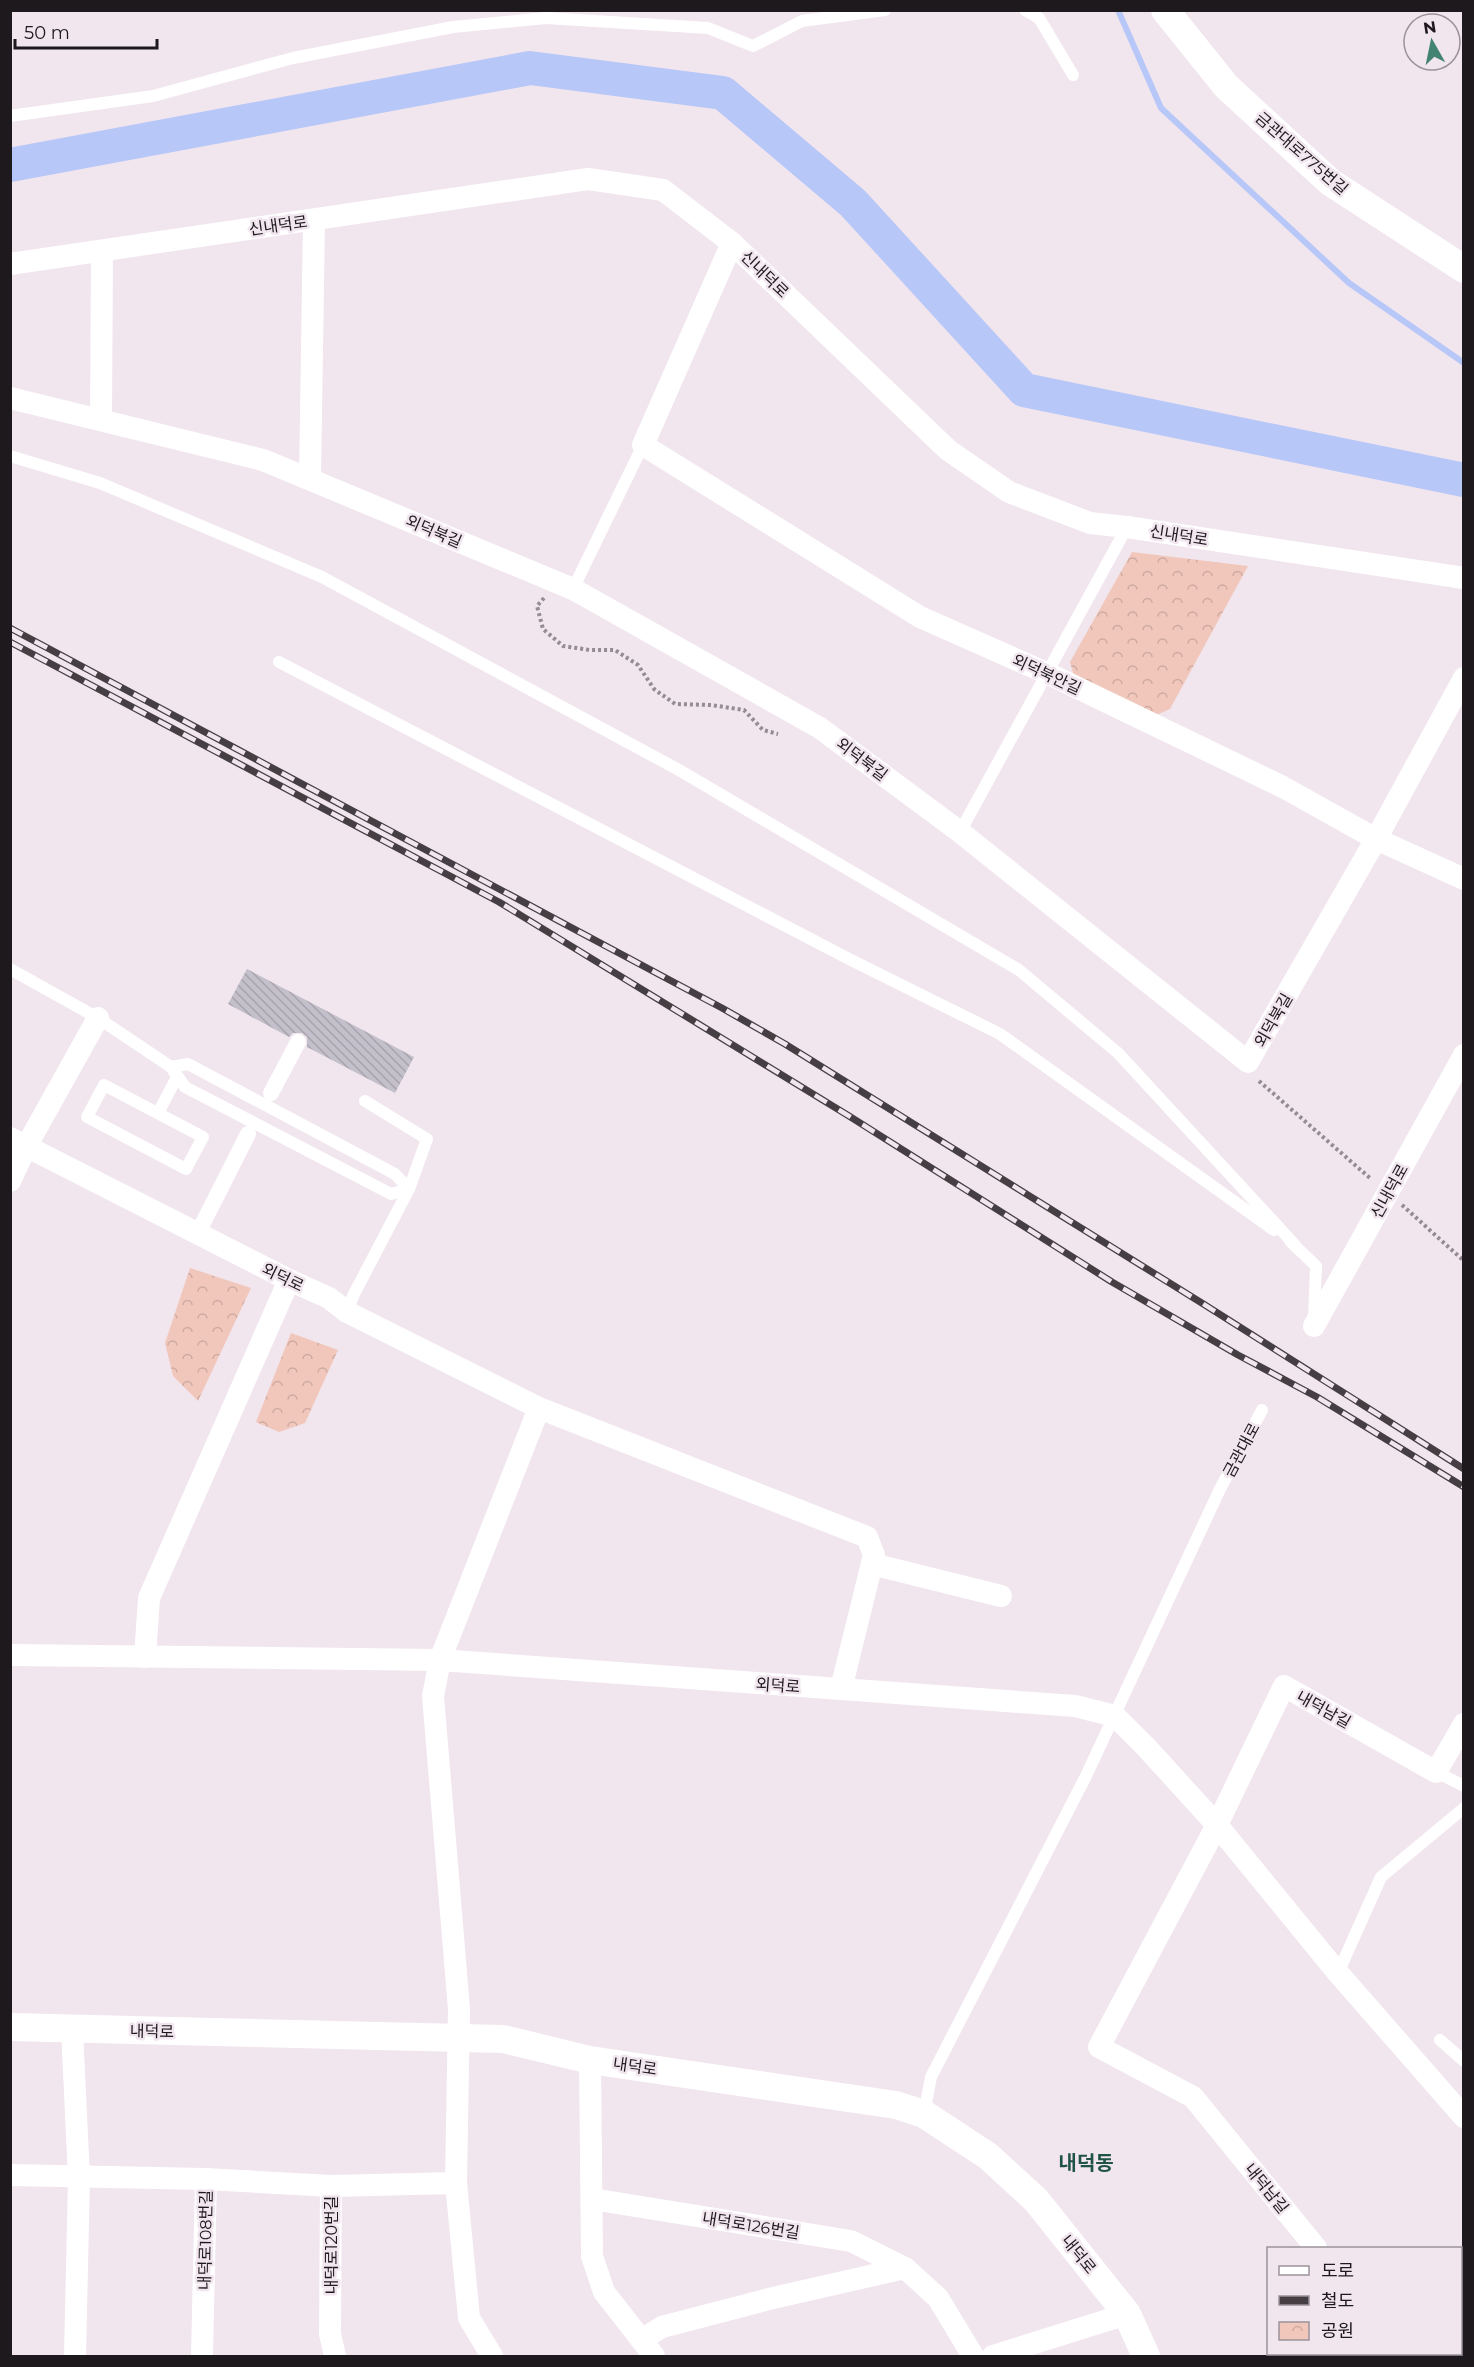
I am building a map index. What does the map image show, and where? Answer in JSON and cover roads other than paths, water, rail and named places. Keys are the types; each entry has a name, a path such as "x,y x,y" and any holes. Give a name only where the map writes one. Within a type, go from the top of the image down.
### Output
{"street":[{"name":"금관대로775번길","path":"1165,10 1226,86 1330,182 1464,269"},
{"name":"신내덕로","path":"10,264 588,179 663,190 732,243 948,450 1010,492 1090,523 1464,578"},
{"path":"310,479 314,220"},
{"path":"644,445 732,243"},
{"path":"101,419 102,251"},
{"name":"외덕북길","path":"10,398 263,460 573,589 820,728 960,832 1248,1062 1377,839 1464,678"},
{"name":"외덕북안길","path":"644,445 920,617 1047,673 1283,787 1377,839 1464,879"},
{"path":"10,1181 18,1143 98,1018"},
{"path":"271,1093 298,1042"},
{"name":"신내덕로","path":"1314,1326 1464,1055"},
{"path":"203,1223 248,1134"},
{"name":"외덕로","path":"18,1143 329,1298 347,1312 539,1408 867,1537 874,1555 872,1564"},
{"path":"145,1657 149,1598 289,1280"},
{"path":"492,2356 469,2318 456,2183 459,2009 433,1696 440,1660 539,1408"},
{"path":"841,1689 872,1564 1001,1596"},
{"name":"외덕로","path":"10,1655 440,1660 1075,1706 1114,1716"},
{"name":"내덕남길","path":"1316,2247 1193,2097 1099,2047 1217,1825 1284,1686 1436,1772"},
{"path":"1114,1716 1146,1747 1217,1825 1338,1973 1464,2117"},
{"path":"1436,1772 1464,1724"},
{"name":"내덕로","path":"10,2027 503,2039 590,2060 896,2105 924,2114 988,2157 1036,2200 1127,2314 1146,2356"},
{"path":"72,2029 79,2178 75,2356"},
{"path":"590,2060 592,2256 604,2292 649,2348 662,2327 773,2298 905,2268"},
{"name":"내덕로108번길","path":"10,2175 206,2179 202,2356"},
{"path":"206,2179 331,2186"},
{"name":"내덕로120번길","path":"335,2356 330,2334 331,2186 456,2183"},
{"name":"내덕로126번길","path":"592,2199 851,2241 905,2268 938,2298 973,2356"},
{"path":"993,2356 1127,2314"}],"lane":[{"path":"10,116 153,96 293,58 453,27 546,18 708,28 753,46 802,21 885,10"},
{"path":"1025,10 1039,18 1073,75"},
{"path":"573,589 644,445"},
{"path":"10,456 100,483 322,577 679,770 1019,970 1118,1053 1316,1266 1314,1326"},
{"path":"960,832 1127,527"},
{"path":"279,662 851,960 1000,1034 1295,1245"},
{"path":"10,969 98,1018 174,1072 185,1087 391,1194 409,1189"},
{"path":"158,1113 174,1072 188,1064 395,1174 409,1189"},
{"path":"104,1085 158,1113 203,1137 186,1169 87,1117 104,1085"},
{"path":"347,1312 354,1294 409,1189 427,1139 365,1101"},
{"name":"금관대로","path":"924,2114 932,2077 1114,1716 1220,1489 1262,1410"},
{"name":"내덕남길","path":"1436,1772 1464,1786"},
{"path":"1338,1973 1381,1877 1464,1808"},
{"path":"1440,2040 1464,2061"}],"waterway":[{"path":"1118,10 1161,108 1349,283 1464,363"},
{"path":"10,165 530,68 723,93 853,203 1024,390 1464,480"}],"railway":[{"path":"10,628 722,1008 785,1044 1464,1469"},
{"path":"10,642 499,902 849,1116 1112,1282 1238,1355 1317,1397 1464,1487"}],"district":[{"name":"내덕동","path":"1086,2163"}]}
